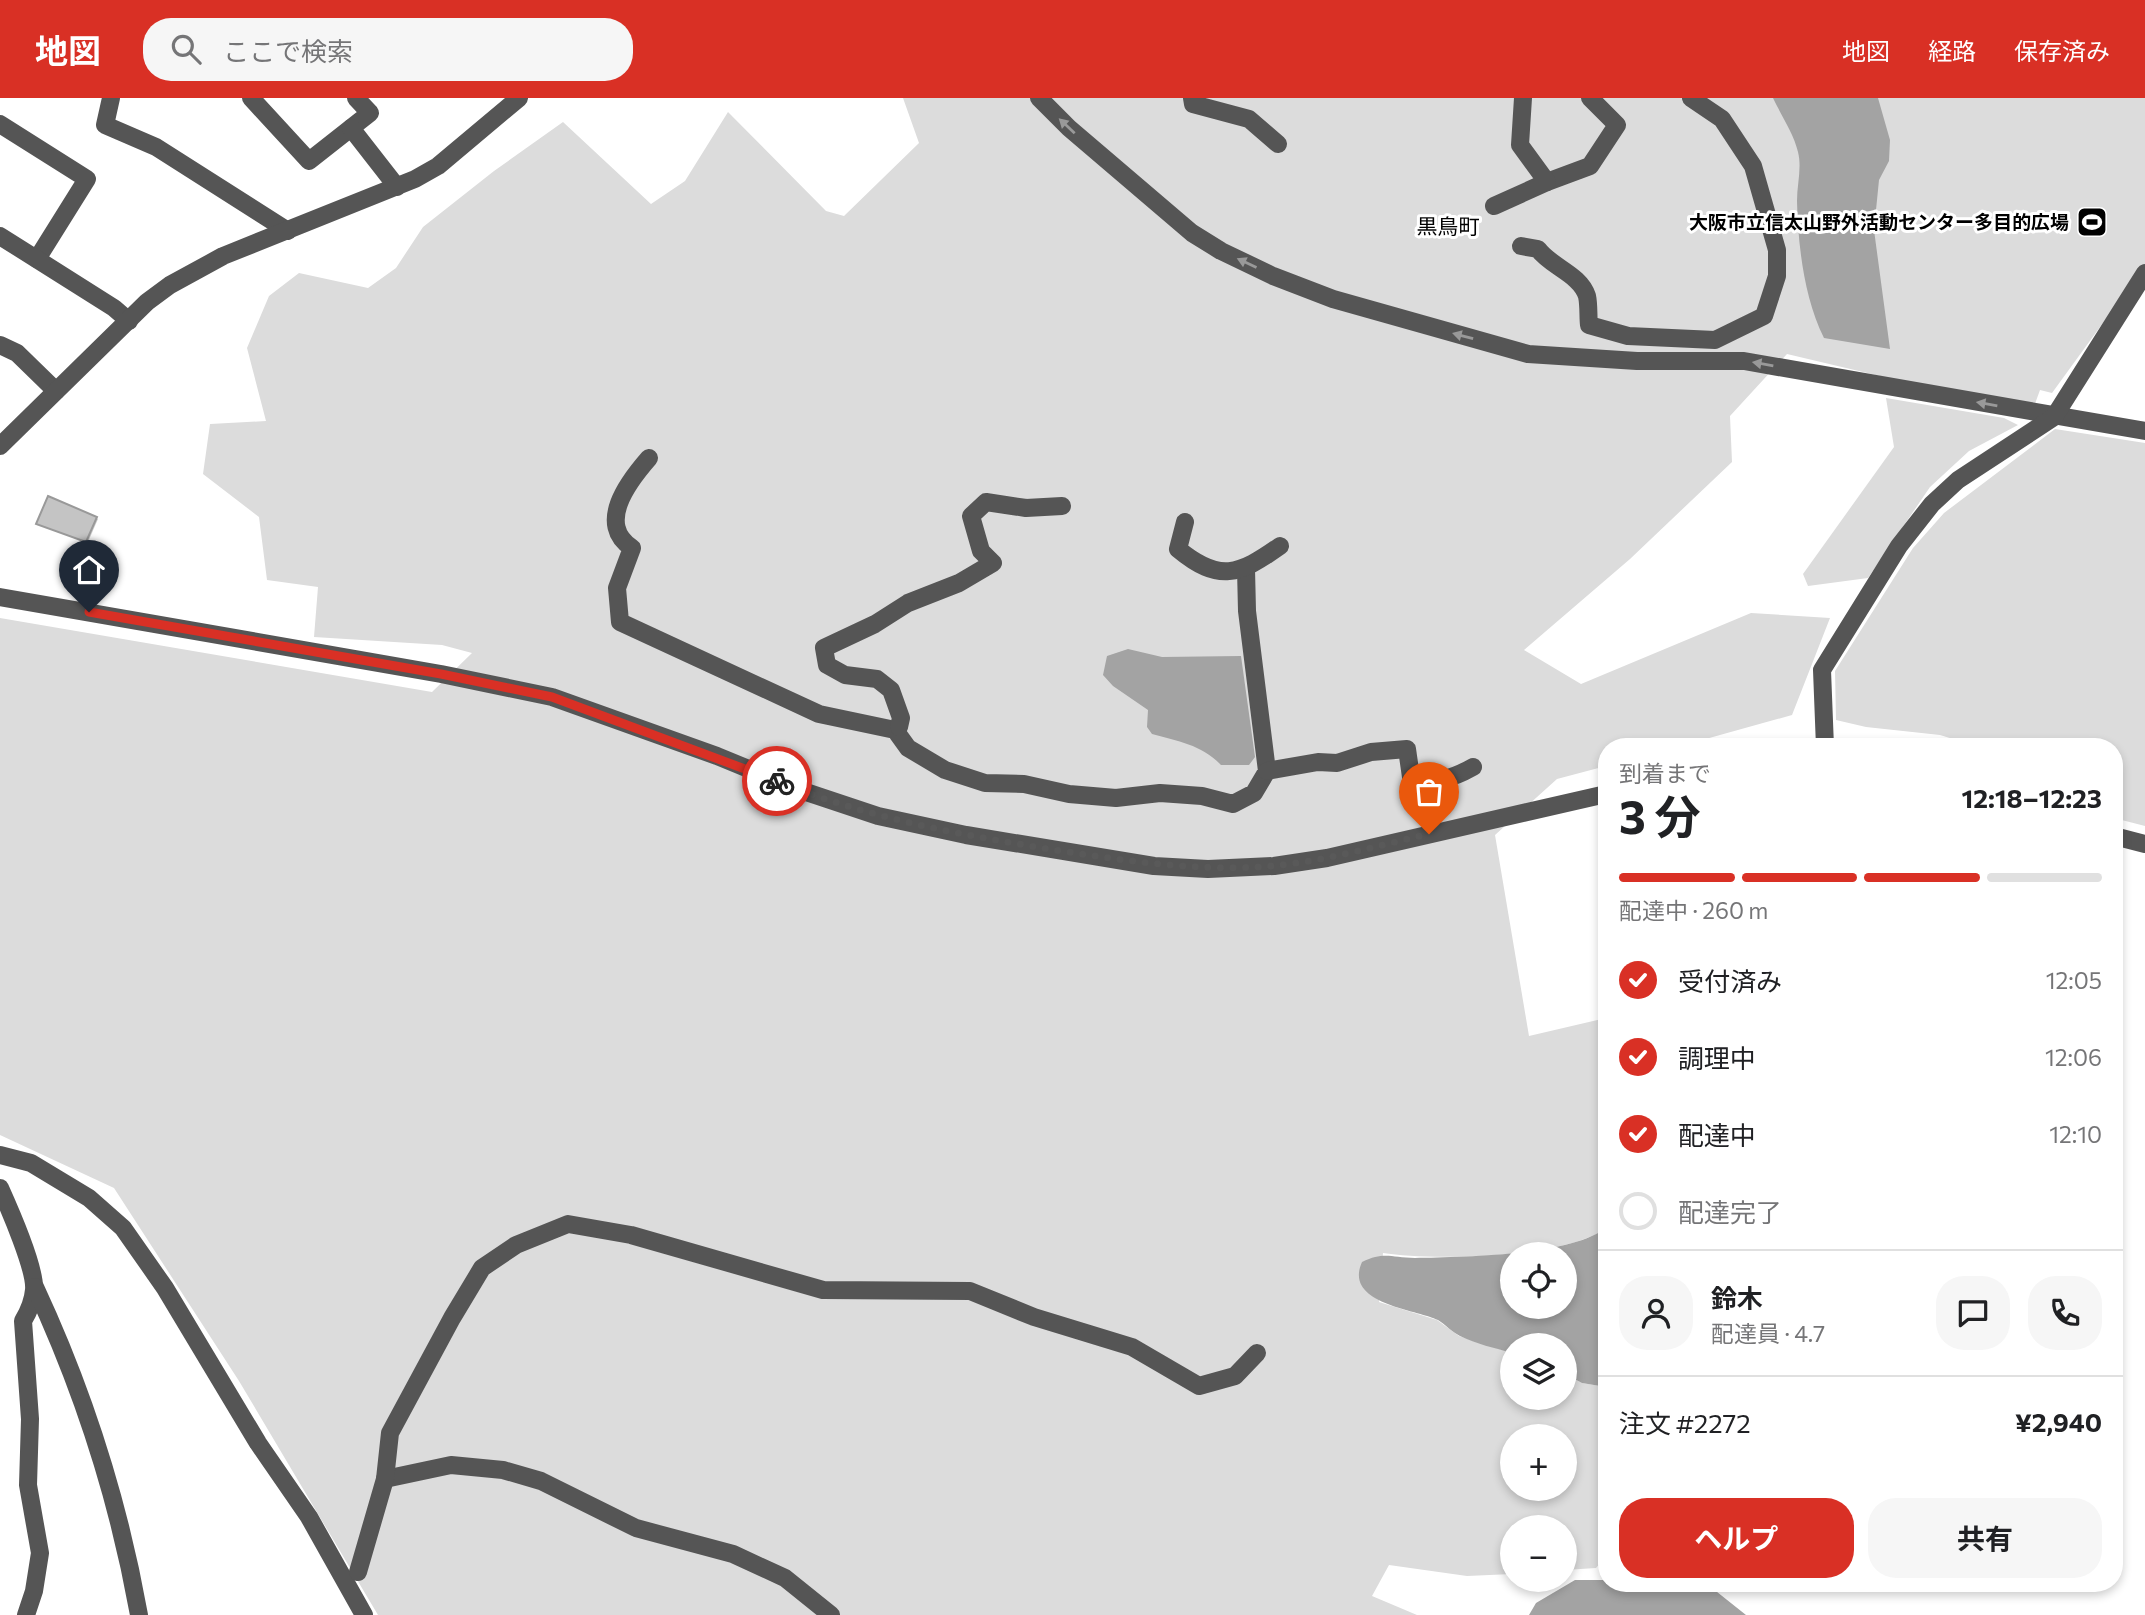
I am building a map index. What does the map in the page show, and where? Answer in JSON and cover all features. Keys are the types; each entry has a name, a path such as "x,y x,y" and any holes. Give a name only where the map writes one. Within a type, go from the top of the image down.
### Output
{"street":[{"path":"111,98 105,125 156,147 288,231"},
{"path":"251,98 309,161 370,113 356,98"},
{"path":"0,446 170,285 199,269 397,187 438,166 519,98"},
{"path":"1038,98 1069,128 1192,233 1221,251 1263,271 1333,299 1528,354 1637,361 1744,361 2145,431"},
{"path":"1192,98 1193,104 1222,114 1249,119 1278,144"},
{"path":"1523,98 1520,145 1547,182"},
{"path":"1494,206 1590,166 1617,125 1590,98"},
{"path":"1521,246 1538,249 1547,262 1569,273 1587,295 1589,326 1628,336 1715,340 1763,316 1777,276 1777,250 1753,166 1722,119 1691,98"},
{"path":"0,124 87,179 37,259"},
{"path":"351,128 397,187"},
{"path":"0,236 114,308 129,321"},
{"path":"1826,738 1822,670 1899,546 1932,504 1958,480 2054,417 2145,273"},
{"path":"0,345 17,353 56,391"},
{"path":"649,458 628,483 614,517 622,541 632,548 617,588 620,622 819,714 895,730 908,748 945,770 985,783 1024,784 1069,794 1115,797 1160,793 1202,796 1233,804 1254,793 1268,771 1247,611 1246,569"},
{"path":"899,727 901,718 891,690 877,678 845,676 827,665 824,648 875,624 908,603 959,583 993,563 981,551 971,516 986,502 1026,508 1062,506"},
{"path":"1185,522 1178,549 1202,569 1246,569 1279,546"},
{"path":"0,597 441,674 552,697 797,789 878,816 966,835 1154,866 1273,866 1327,858 1598,795"},
{"path":"1268,771 1318,762 1337,763 1371,752 1408,749 1411,777 1430,782 1450,780 1473,767"},
{"path":"2123,838 2145,844"},
{"path":"0,1155 31,1163 89,1199 123,1228 165,1288 258,1443 309,1517 365,1615"},
{"path":"0,1188 35,1287 52,1324 90,1426 123,1544 139,1615"},
{"path":"358,1572 385,1479 390,1433 482,1268 516,1245 568,1224 631,1235 823,1290 970,1290 1034,1317 1132,1348 1199,1386 1235,1376 1257,1353"},
{"path":"26,1615 34,1591 40,1553 28,1485 30,1419 23,1321 31,1308 35,1287"},
{"path":"385,1479 452,1465 503,1470 541,1481 636,1528 733,1554 785,1578 831,1615"}],"shaded area":[{"path":"903,98 2145,98 2145,265 2052,393 2040,390 2032,412 1787,354 1730,416 1732,462 1630,559 1524,650 1581,684 1751,613 1830,618 1792,715 1709,738 1598,738 1598,768 1557,779 1495,835 1529,1036 1598,1020 1598,1232 1574,1242 1500,1242 1498,1255 1433,1257 1383,1253 1379,1302 1437,1320 1459,1336 1500,1349 1500,1410 1577,1410 1577,1380 1598,1386 1596,1568 1577,1569 1577,1515 1500,1515 1500,1575 1467,1576 1389,1565 1372,1596 1417,1615 378,1615 239,1381 114,1188 0,1135 0,618 432,692 472,653 442,645 314,637 318,587 267,580 259,517 203,474 210,424 266,421 247,348 269,296 299,273 368,288 396,268 423,227 494,171 563,122 651,204 685,181 728,112 826,211 844,216 919,143"},
{"path":"1773,98 1878,98 1890,140 1889,161 1879,180 1874,230 1890,349 1824,338 1811,306 1801,253 1797,201 1798,152"},
{"path":"1886,398 2004,418 2018,425 1969,451 1930,487 1868,578 1808,586 1803,574 1894,447"},
{"path":"2055,429 2145,443 2145,826 2123,820 2123,738 1950,738 1866,727 1836,720 1835,671 1913,548 1944,513"},
{"path":"1128,649 1162,657 1241,656 1255,757 1249,765 1221,765 1198,748 1152,734 1147,727 1148,710 1113,686 1103,675 1107,656"},
{"path":"1598,1232 1598,1386 1577,1380 1577,1333 1500,1333 1500,1350 1466,1339 1438,1320 1385,1303 1363,1287 1359,1276 1362,1262 1377,1257 1500,1254 1500,1319 1577,1319 1577,1242 1573,1242"},
{"path":"1577,1580 1598,1580 1598,1592 1717,1592 1746,1615 1529,1615 1536,1603 1555,1592 1577,1592"}],"building":[{"path":"48,496 97,517 86,542 36,524"}],"way so far":[{"path":"777,781 878,816 944,831 1154,866 1208,869 1273,866 1327,858 1429,834"}],"place":[{"name":"大阪市立信太山野外活動センター多目的広場","path":"2092,222"}],"district":[{"name":"黒鳥町","path":"1448,227"}],"route":[{"path":"89,612 441,674 552,697 777,781"}]}
